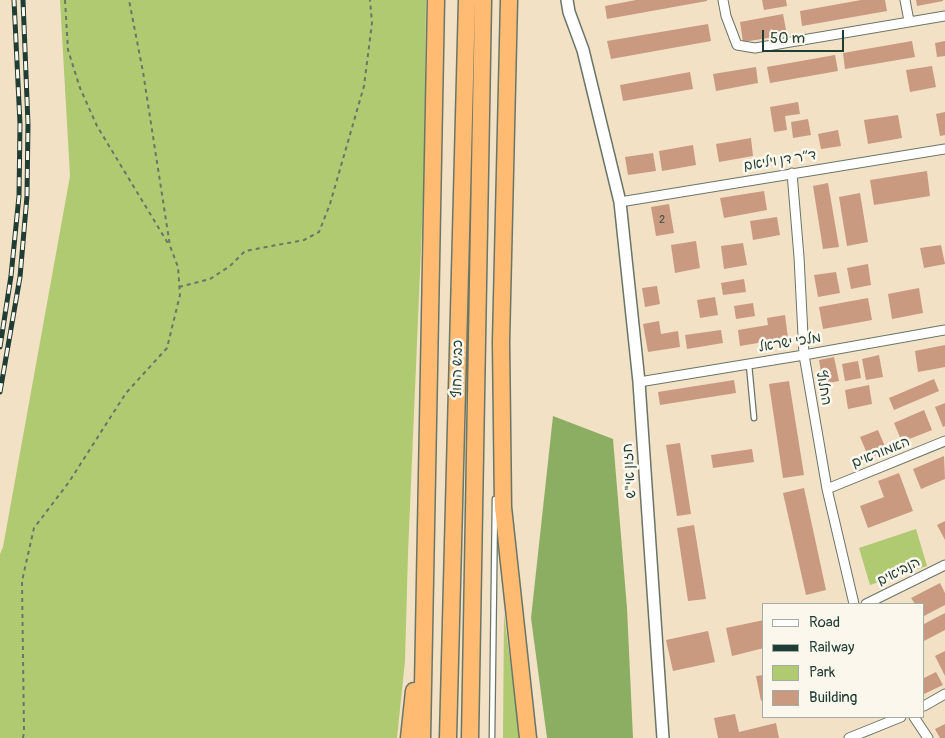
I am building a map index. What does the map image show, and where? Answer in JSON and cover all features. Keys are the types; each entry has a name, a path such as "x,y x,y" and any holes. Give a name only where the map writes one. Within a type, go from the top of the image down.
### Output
{"highway":[{"path":"422,738 436,0"},
{"name":"כביש החוף","path":"448,738 467,0"},
{"name":"כביש החוף","path":"470,738 483,0"},
{"path":"509,0 501,342 503,507 528,738"},
{"path":"409,738 425,574"}],"street":[{"name":"חזון אי\"ש","path":"568,0 569,12 583,50 620,202 639,382 663,738"},
{"path":"723,0 726,16 736,45 755,48 945,16"},
{"path":"905,0 909,21"},
{"name":"ד״ר דן ויליאם","path":"620,202 945,149"},
{"name":"החלוץ","path":"792,173 804,356 827,490 854,603"},
{"name":"מלכי ישראל","path":"639,382 804,356 945,330"},
{"name":"האמוראים","path":"827,490 945,441"},
{"name":"הנביאים","path":"868,603 945,565"},
{"path":"925,705 945,694"},
{"path":"849,738 899,718"},
{"path":"915,718 928,738"}],"lane":[{"path":"496,467 501,342"},
{"path":"749,364 754,418"},
{"path":"492,738 495,496"}],"path":[{"path":"23,738 22,581 34,528 68,482 126,393 166,348 180,295 178,267 170,246 97,126 80,88 68,50 64,0"},
{"path":"129,0 143,72 170,246"},
{"path":"179,287 210,279 230,266 245,252 304,240 319,232 330,204 364,86 372,23 370,0"}],"green space":[{"path":"60,0 426,0 424,179 405,661 397,738 0,738 0,554 3,547 70,176"},
{"path":"553,416 613,439 627,608 633,738 547,738 531,618"},
{"path":"916,529 927,566 870,585 859,548"},
{"path":"504,614 520,738 503,738"}],"building":[{"path":"636,0 707,1 607,19 605,6"},
{"path":"762,0 786,0 787,6 764,10"},
{"path":"861,0 885,0 887,11 802,26 800,11"},
{"path":"916,0 943,0 943,1 917,6"},
{"path":"783,14 787,35 743,42 740,22"},
{"path":"708,24 711,41 611,59 607,41"},
{"path":"912,41 915,57 845,69 843,53"},
{"path":"945,41 945,56 937,57 935,43"},
{"path":"835,55 838,71 770,83 767,67"},
{"path":"932,66 936,87 910,92 906,70"},
{"path":"756,67 758,83 716,91 713,74"},
{"path":"690,72 693,89 623,101 620,85"},
{"path":"798,102 800,114 785,116 787,130 774,132 770,107"},
{"path":"945,112 945,135 940,136 936,114"},
{"path":"898,115 902,138 868,144 864,120"},
{"path":"808,119 811,135 793,138 791,122"},
{"path":"838,130 841,146 821,149 818,134"},
{"path":"751,138 753,156 719,162 716,144"},
{"path":"693,145 696,165 662,171 659,151"},
{"path":"653,153 656,171 628,175 625,157"},
{"path":"927,171 930,196 874,205 870,180"},
{"path":"828,183 839,247 823,249 813,186"},
{"path":"764,191 767,210 724,218 720,198"},
{"path":"860,193 868,242 847,246 839,197"},
{"path":"669,204 674,233 656,236 651,207"},
{"path":"777,217 780,235 753,240 750,221"},
{"path":"696,241 700,268 675,273 671,245"},
{"path":"743,243 747,265 724,269 721,246"},
{"path":"941,245 945,264 924,268 920,248"},
{"path":"868,264 871,285 851,289 847,268"},
{"path":"836,272 840,293 818,297 814,275"},
{"path":"744,279 746,292 723,295 721,283"},
{"path":"657,286 660,304 645,307 642,288"},
{"path":"919,288 923,313 892,319 888,294"},
{"path":"715,297 718,315 700,318 697,300"},
{"path":"868,298 872,320 823,329 819,307"},
{"path":"753,303 755,316 736,319 734,306"},
{"path":"785,315 788,338 740,346 738,330 768,325 767,318"},
{"path":"659,321 661,334 678,331 680,347 648,352 643,324"},
{"path":"721,330 723,343 687,349 685,335"},
{"path":"945,345 945,367 918,372 915,351"},
{"path":"879,355 883,377 866,380 862,359"},
{"path":"834,357 839,381 823,384 819,360"},
{"path":"858,361 861,378 845,381 842,364"},
{"path":"934,379 939,391 894,410 889,398"},
{"path":"734,380 736,393 660,405 658,392"},
{"path":"789,381 804,475 783,478 769,384"},
{"path":"869,385 872,404 848,409 845,390"},
{"path":"945,403 945,426 943,427 935,407"},
{"path":"924,410 932,430 902,442 894,423"},
{"path":"878,430 887,451 869,458 860,437"},
{"path":"680,443 691,514 677,516 666,445"},
{"path":"752,449 754,462 713,468 711,455"},
{"path":"944,456 945,479 921,489 913,469"},
{"path":"899,473 913,511 868,528 860,506 884,497 878,481"},
{"path":"804,488 826,590 806,595 783,493"},
{"path":"945,521 945,540 937,525"},
{"path":"694,525 706,599 688,601 677,528"},
{"path":"940,583 945,593 945,605 925,615 925,603 914,603 911,598"},
{"path":"945,613 945,630 925,640 925,623"},
{"path":"762,620 762,648 732,656 726,628"},
{"path":"708,631 715,662 673,671 666,640"},
{"path":"945,651 945,676 935,656"},
{"path":"936,672 943,685 925,694 925,678"},
{"path":"762,675 761,701 756,676"},
{"path":"735,714 739,732 776,723 779,738 718,738 714,718"},
{"path":"945,724 945,738 940,738 935,729"}],"railway":[{"path":"0,347 11,276 19,196 20,124 14,0"},
{"path":"0,392 20,277 27,196 28,124 23,0"}]}
